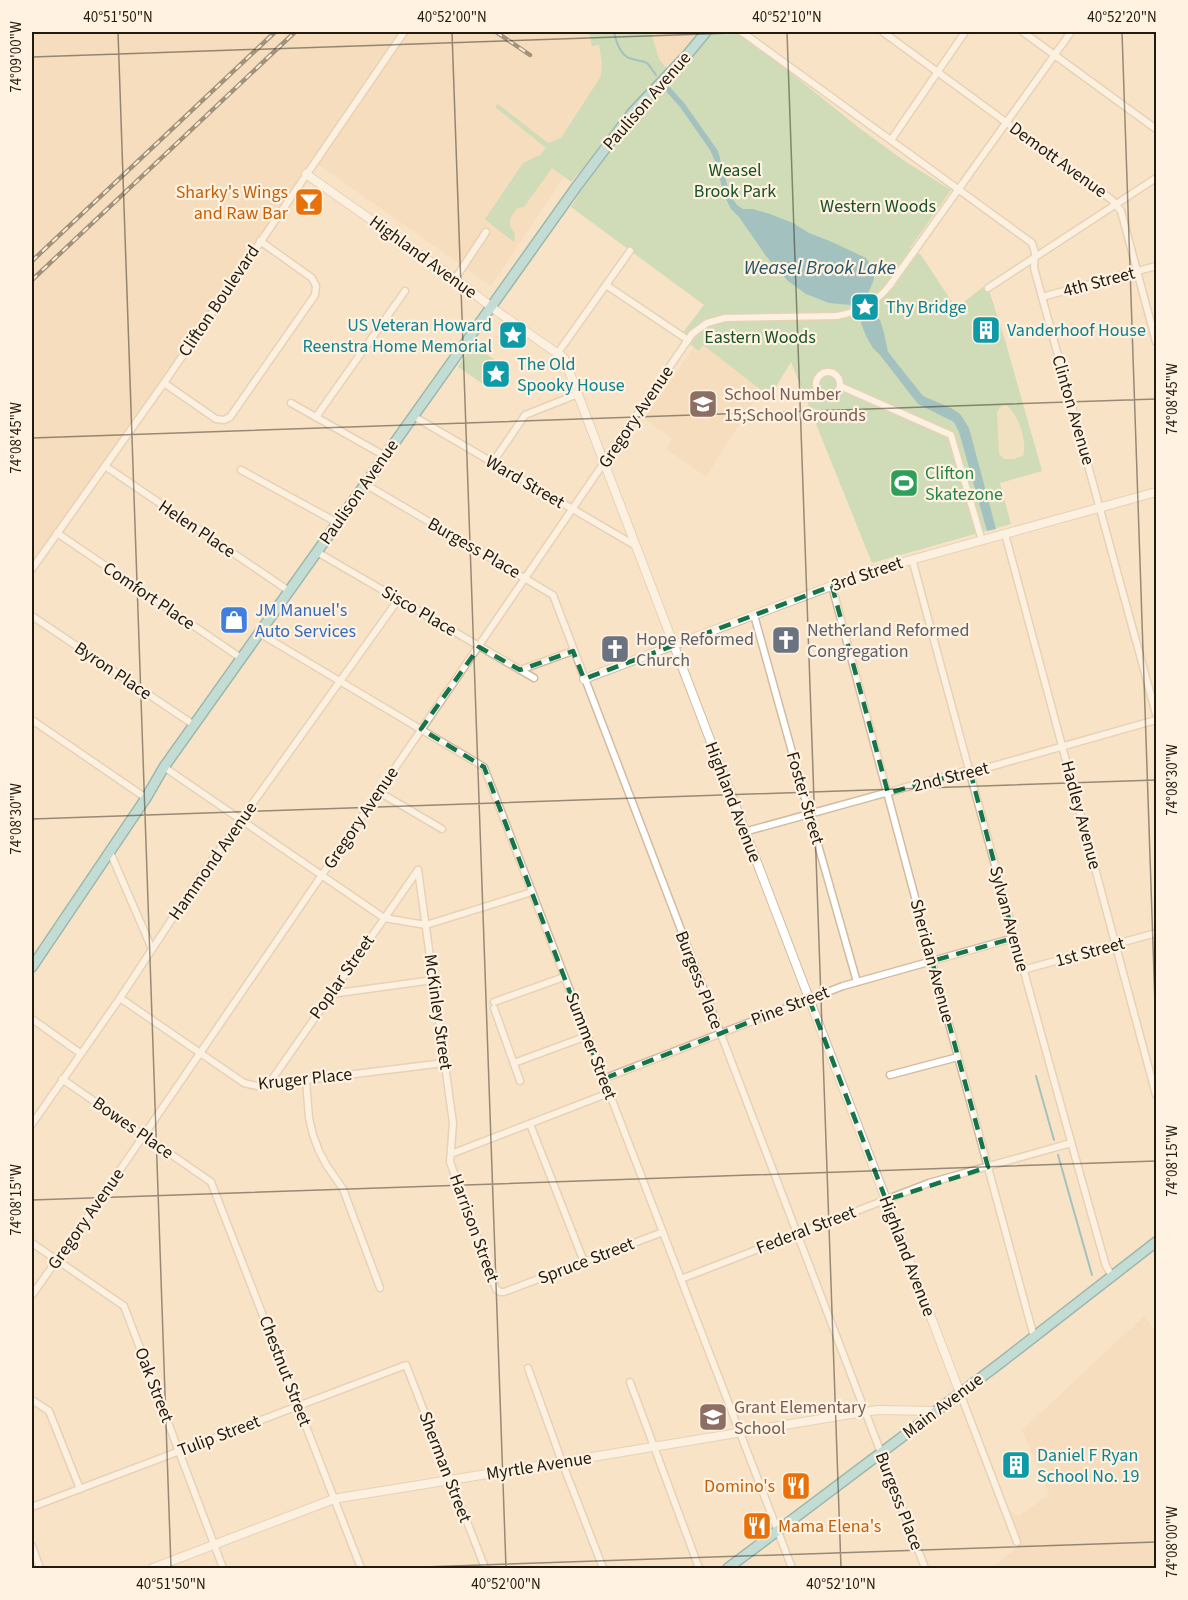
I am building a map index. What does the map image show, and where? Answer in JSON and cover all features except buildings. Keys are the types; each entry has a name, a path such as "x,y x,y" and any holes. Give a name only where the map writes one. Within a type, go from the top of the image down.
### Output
{"main road":[{"name":"Paulison Avenue","path":"32,967 146,798 164,767 459,353 490,306 632,112 706,32"},
{"name":"Main Avenue","path":"728,1569 1156,1242"}],"street":[{"name":"Clifton Boulevard","path":"32,569 164,382 404,32"},
{"name":"Clinton Avenue","path":"742,32 1032,243 1034,268 1156,714"},
{"name":"Demott Avenue","path":"883,32 1116,204 1120,211 1156,342"},
{"path":"891,140 965,32"},
{"path":"1023,32 1156,129"},
{"path":"957,190 1071,32"},
{"name":"Highland Avenue","path":"306,174 564,358 1017,1542"},
{"path":"988,288 1156,178"},
{"name":"Gregory Avenue","path":"32,1295 144,1136 688,340 700,327 725,318 826,317 853,313 876,301 890,285 957,190"},
{"path":"455,279 486,232"},
{"path":"164,382 216,419 224,420 230,417 315,295 316,286 312,278 260,242"},
{"path":"557,354 630,251"},
{"name":"4th Street","path":"1042,297 1156,266"},
{"path":"606,285 688,340"},
{"path":"316,417 405,291"},
{"path":"828,372 836,375 840,386 837,393 826,396 819,393 816,382 820,375 828,372"},
{"path":"840,386 951,435 982,541"},
{"path":"493,462 525,415 578,394"},
{"path":"291,403 386,456"},
{"name":"Ward Street","path":"413,416 636,547"},
{"name":"Helen Place","path":"105,466 289,591"},
{"path":"241,470 338,523"},
{"name":"Burgess Place","path":"365,484 553,595 925,1569"},
{"name":"3rd Street","path":"584,679 871,571 1156,492"},
{"name":"Comfort Place","path":"57,533 241,658"},
{"name":"Hadley Avenue","path":"1005,534 1156,1095"},
{"name":"Sisco Place","path":"317,552 534,678"},
{"name":"Sylvan Avenue","path":"912,559 1071,1143 1106,1266 1112,1276"},
{"name":"Sheridan Avenue","path":"832,586 1034,1336"},
{"name":"Hammond Avenue","path":"32,1124 120,998 195,884 398,600"},
{"name":"Foster Street","path":"754,615 857,982"},
{"name":"Byron Place","path":"32,616 194,725"},
{"name":"Summer Street","path":"259,633 484,767 792,1569"},
{"path":"520,670 573,651"},
{"path":"32,720 146,798"},
{"name":"2nd Street","path":"744,832 979,770 1156,720"},
{"path":"164,767 384,918 426,925 532,892"},
{"path":"379,792 442,829"},
{"path":"110,852 152,949"},
{"name":"Poplar Street","path":"268,1085 418,870"},
{"name":"McKinley Street","path":"418,870 453,1123 451,1154"},
{"name":"1st Street","path":"1023,970 1156,933"},
{"name":"Pine Street","path":"603,1078 843,986 1014,938"},
{"path":"520,1081 494,1005 564,976"},
{"path":"331,994 433,980"},
{"name":"Kruger Place","path":"120,998 244,1083 257,1086 444,1063"},
{"path":"32,1019 81,1053"},
{"path":"514,1063 587,1036"},
{"path":"890,1075 958,1057"},
{"name":"Bowes Place","path":"62,1079 204,1178"},
{"path":"306,1080 309,1118 319,1151 343,1189 380,1288"},
{"path":"451,1154 609,1093"},
{"path":"530,1124 584,1262"},
{"name":"Federal Street","path":"681,1279 929,1183 1071,1143"},
{"name":"Harrison Street","path":"451,1154 450,1162 496,1289 500,1292 509,1290"},
{"name":"Chestnut Street","path":"204,1178 211,1182 361,1569"},
{"name":"Spruce Street","path":"509,1290 663,1232"},
{"name":"Oak Street","path":"32,1242 124,1306 224,1569"},
{"name":"Tulip Street","path":"32,1508 406,1365"},
{"name":"Sherman Street","path":"406,1365 485,1569"},
{"path":"528,1368 603,1569"},
{"path":"630,1382 699,1569"},
{"path":"32,1400 49,1411 80,1489"},
{"name":"Myrtle Avenue","path":"153,1569 334,1499 865,1412 937,1411"},
{"path":"32,1546 40,1569"}],"highlighted area":[{"path":"832,586 888,793 970,771 1014,938 932,961 988,1167 886,1200 809,999 603,1079 484,767 421,729 479,647 520,670 573,651 584,679"}],"shaded area":[{"path":"32,32 700,32 693,42 666,67 659,59 625,95 564,177 491,286 313,161 32,569"},
{"name":"School Number 15;School Grounds","path":"703,345 761,390 706,477 666,449 672,439 644,419 694,347 699,351"},
{"path":"1144,1316 1153,1328 1156,1326 1156,1568 992,1568 1019,1546 1006,1511 1019,1516 1049,1494 1022,1430"}],"green space":[{"name":"Weasel Brook Park","path":"589,32 651,32 659,59 670,72 706,32 740,32 858,127 903,160 951,190 910,248 921,255 956,308 987,284 1042,471 1000,483 1011,524 872,563 791,362 770,397 703,345 699,351 681,335 704,305 571,207 627,117 571,182 552,168 524,207 517,208 511,218 510,223 515,233 514,242 485,219 523,163 540,155 546,148 495,107 498,104 548,143 561,138 601,76 602,63 599,45 592,46"},
{"path":"473,345 504,366 489,388 458,367"}],"sand":[{"path":"1006,405 1018,421 1023,436 1023,456 1014,459 1004,459 999,454 997,412 1000,407"}],"water":[{"name":"Weasel Brook Lake","path":"669,86 685,104 718,151 730,195 737,205 743,209 753,209 793,223 809,233 866,258 874,272 874,279 868,294 872,313 880,320 888,352 923,396 960,414 969,428 996,529 987,531 959,432 954,422 918,404 873,348 861,323 863,318 851,305 829,303 806,294 788,281 766,256 731,209 710,150 680,107 665,90"}],"waterway":[{"path":"614,32 622,52 628,58 647,63 656,75"},
{"path":"1036,1076 1054,1140"},
{"path":"1058,1155 1092,1275"}],"railway":[{"path":"32,261 275,32"},
{"path":"32,280 295,32"},
{"path":"496,32 530,55"}],"place":[{"name":"Sharky's Wings and Raw Bar","path":"309,202"},
{"name":"Thy Bridge","path":"865,307"},
{"name":"Vanderhoof House","path":"986,330"},
{"name":"US Veteran Howard Reenstra Home Memorial","path":"513,335"},
{"name":"The Old Spooky House","path":"496,374"},
{"name":"School Number 15;School Grounds","path":"703,404"},
{"name":"Clifton Skatezone","path":"904,483"},
{"name":"JM Manuel's Auto Services","path":"234,620"},
{"name":"Netherland Reformed Congregation","path":"786,640"},
{"name":"Hope Reformed Church","path":"615,649"},
{"name":"Grant Elementary School","path":"713,1417"},
{"name":"Daniel F Ryan School No. 19","path":"1016,1465"},
{"name":"Domino's","path":"796,1486"},
{"name":"Mama Elena's","path":"757,1526"}],"park label":[{"name":"Western Woods","path":"878,206"},
{"name":"Eastern Woods","path":"760,337"}]}
